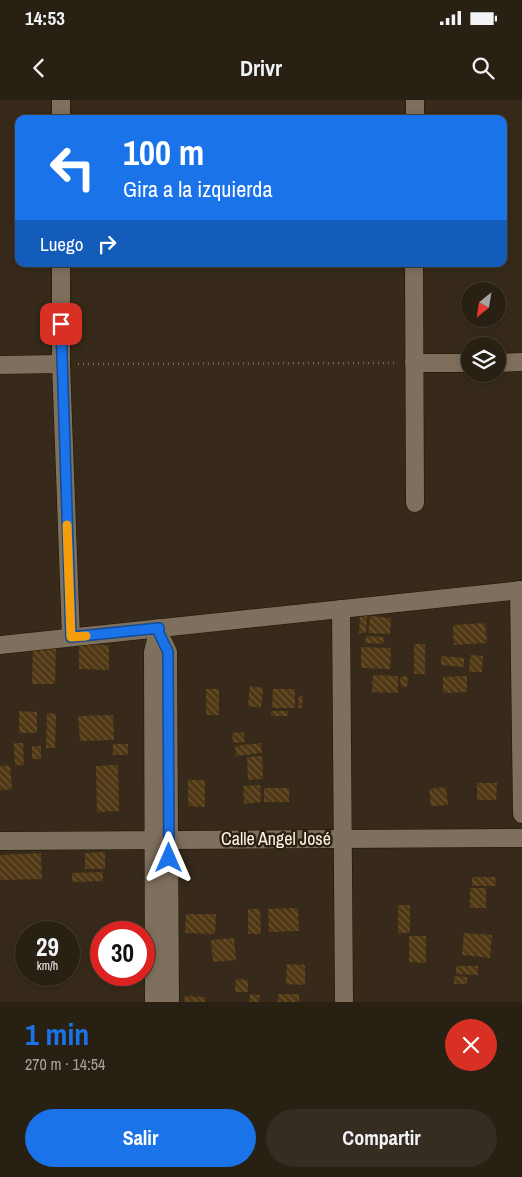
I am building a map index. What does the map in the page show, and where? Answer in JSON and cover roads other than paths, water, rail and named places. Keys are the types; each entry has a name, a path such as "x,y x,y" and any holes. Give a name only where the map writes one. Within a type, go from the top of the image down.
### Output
{"street":[{"path":"61,100 61,115"},
{"path":"414,115 415,100"},
{"path":"61,267 61,364 71,637"},
{"path":"414,267 415,503"},
{"path":"506,363 522,362"},
{"path":"414,364 461,363"},
{"path":"0,365 61,364"},
{"path":"0,644 159,630 521,590 522,814"},
{"path":"341,609 344,1002"},
{"path":"159,630 153,652 170,1002"},
{"name":"Calle Angel José","path":"0,841 522,838"},
{"path":"154,1002 161,840"}]}
